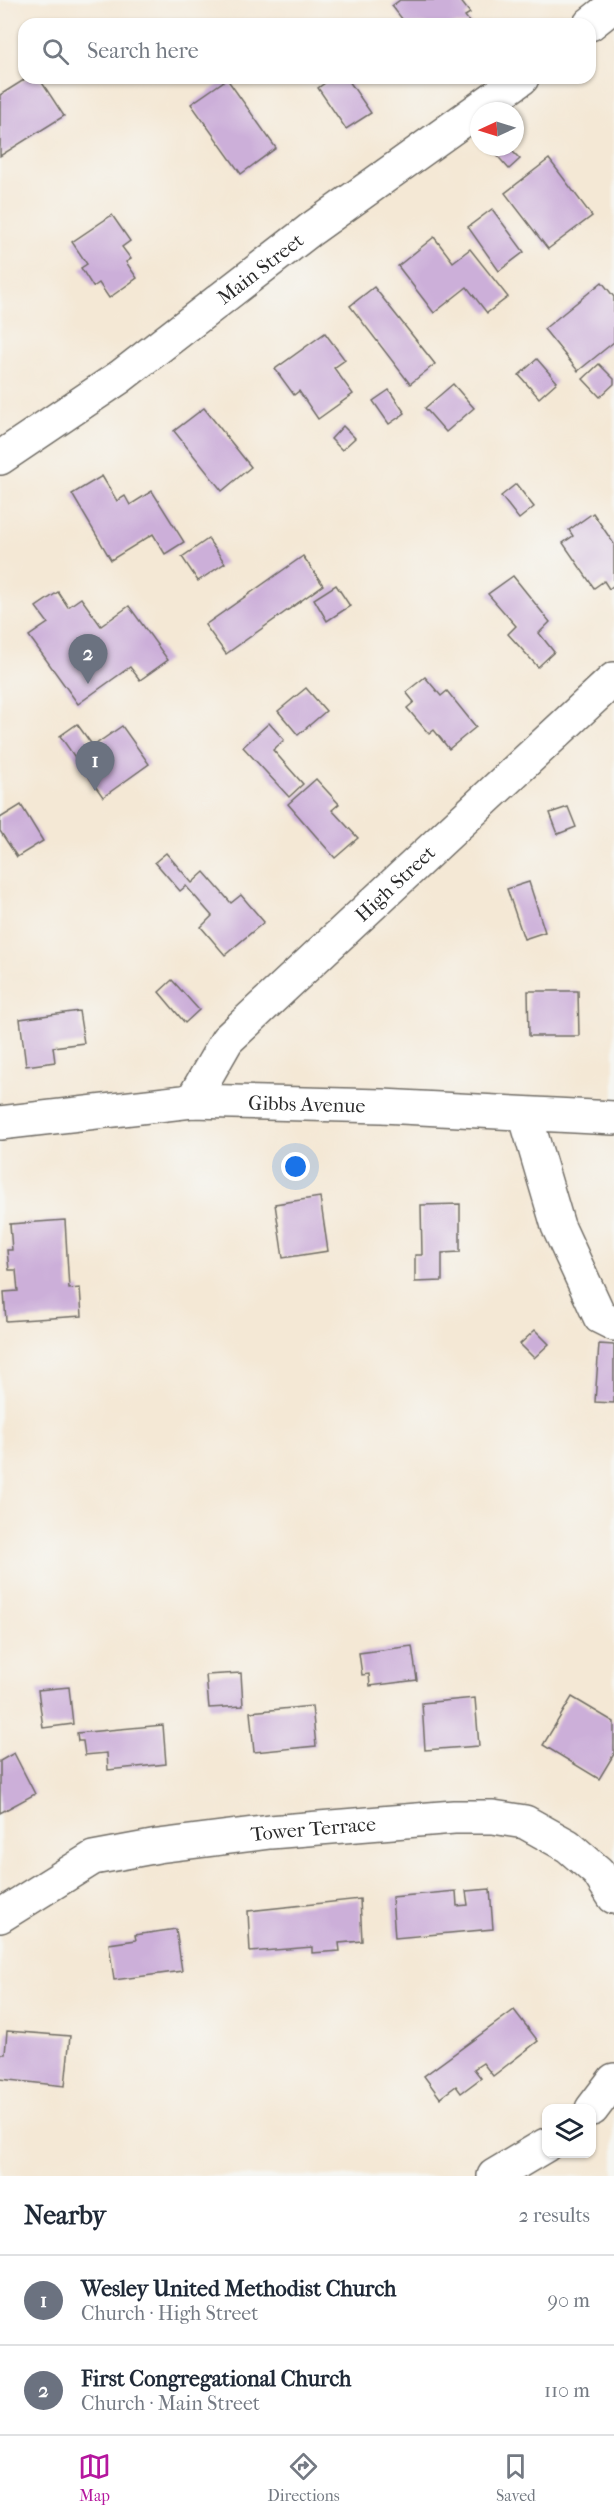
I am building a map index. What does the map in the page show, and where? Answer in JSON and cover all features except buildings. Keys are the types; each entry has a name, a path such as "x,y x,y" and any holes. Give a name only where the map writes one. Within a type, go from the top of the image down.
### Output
{"street":[{"path":"596,19 614,5"},
{"name":"Main Street","path":"0,458 120,377 310,230 514,84"},
{"name":"High Street","path":"192,1101 227,1040 614,679"},
{"name":"Gibbs Avenue","path":"0,1123 192,1101 348,1105 614,1118"},
{"path":"525,1113 563,1237 600,1317 614,1324"},
{"name":"Tower Terrace","path":"0,1916 93,1858 158,1846 270,1832 454,1817 493,1816 525,1822 568,1845 598,1872 614,1897"},
{"path":"595,2104 614,2080"},
{"path":"494,2176 542,2147"}],"place":[{"name":"First Congregational Church","path":"88,684"},
{"name":"Wesley United Methodist Church","path":"95,791"}]}
